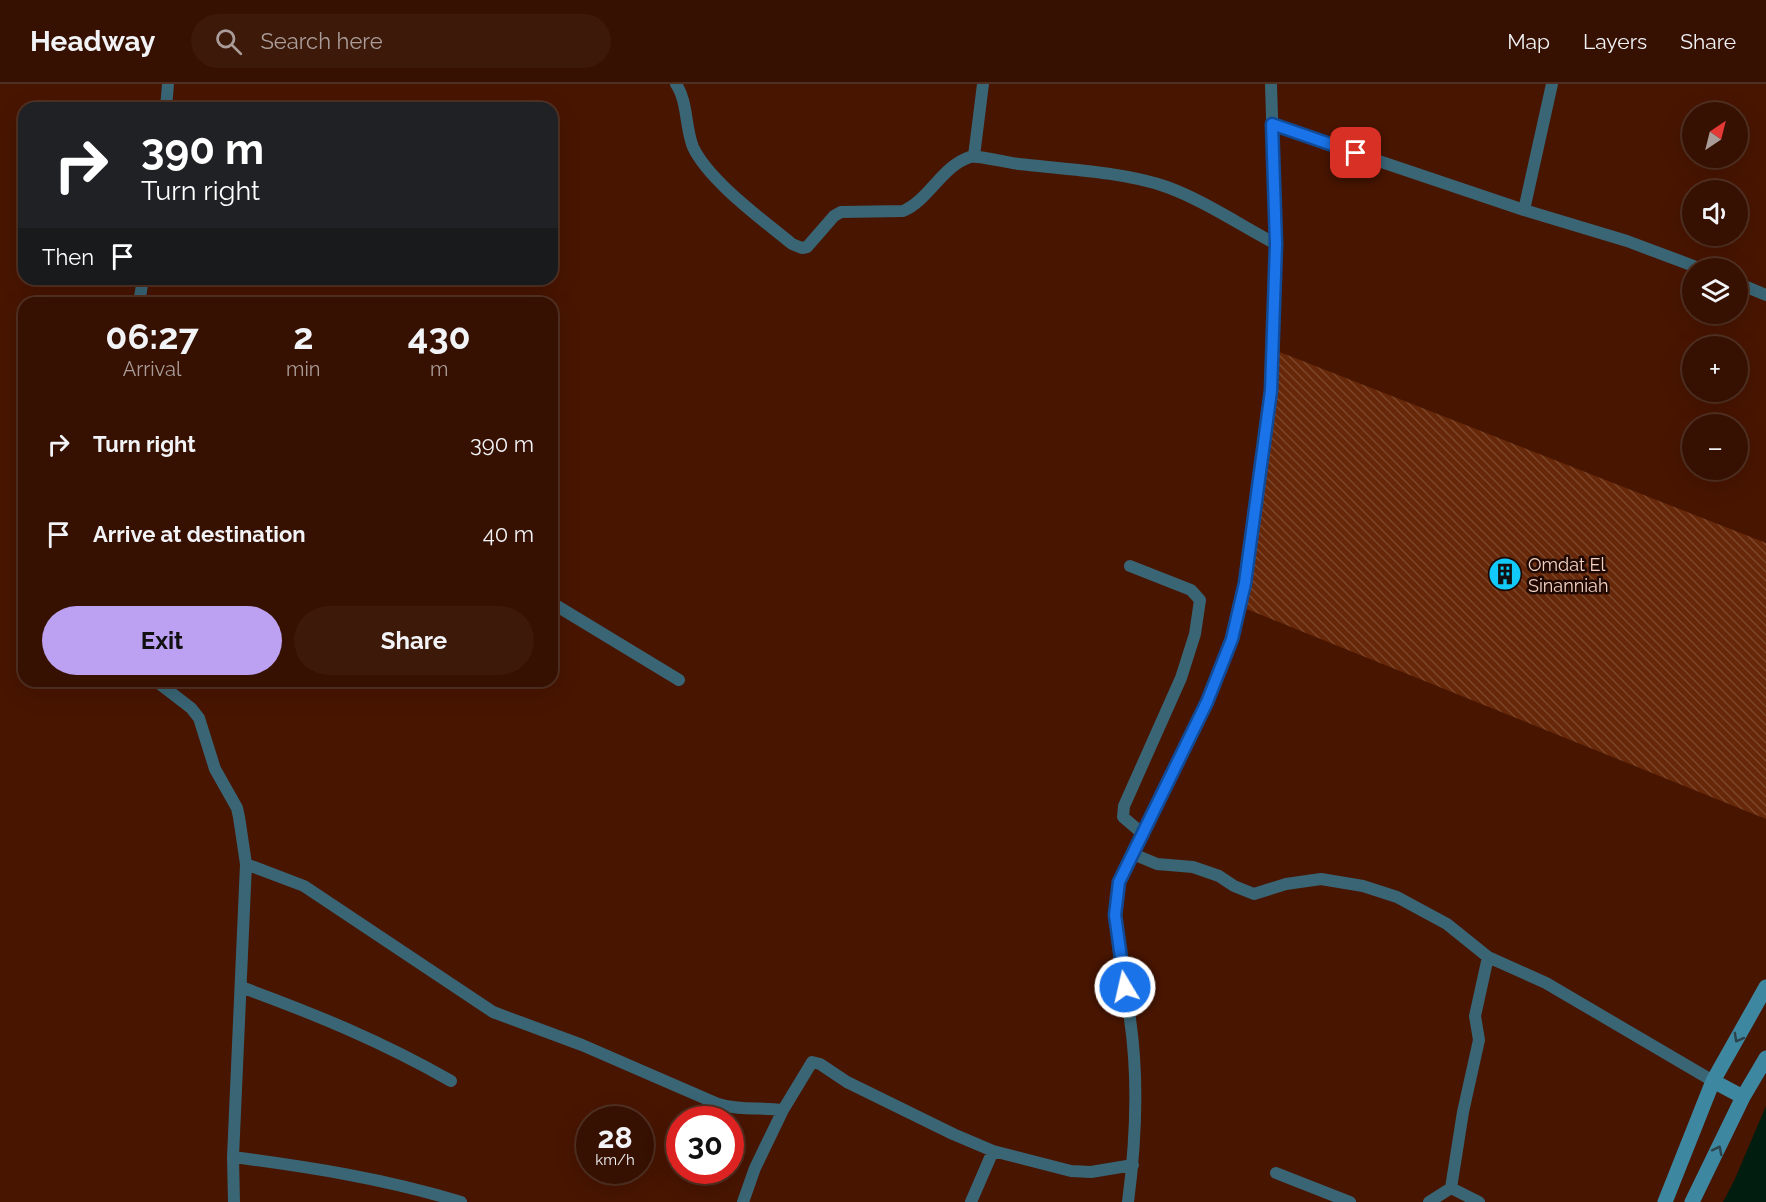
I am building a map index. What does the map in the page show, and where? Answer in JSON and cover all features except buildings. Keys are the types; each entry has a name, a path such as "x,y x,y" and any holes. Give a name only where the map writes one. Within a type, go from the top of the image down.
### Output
{"main road":[{"path":"1665,1202 1713,1081 1766,987"},
{"path":"1692,1202 1743,1097 1766,1058"},
{"path":"1713,1081 1743,1097"}],"street":[{"path":"166,102 168,84"},
{"path":"676,84 684,105 690,138 699,157 709,170 741,200 792,244 802,248 807,247 834,216 842,212 903,211 911,207 959,163 974,156 996,162 1087,171 1152,182 1168,187 1209,207 1276,244"},
{"path":"974,156 983,84"},
{"path":"1128,1202 1136,1080 1115,915 1119,882 1207,702 1232,639 1237,617 1252,535 1271,391 1276,244 1271,84"},
{"path":"1524,210 1552,84"},
{"path":"1272,124 1524,210 1627,241 1682,262"},
{"path":"1748,288 1766,295"},
{"path":"1130,566 1191,590 1200,600 1195,634 1181,678 1124,806 1123,817 1143,834"},
{"path":"558,607 679,680"},
{"path":"164,687 191,708 199,718 215,769 237,808 246,864 233,1157 234,1202"},
{"path":"1133,854 1157,864 1193,867 1219,876 1234,886 1254,894 1305,880 1321,879 1363,886 1397,897 1447,924 1488,957 1546,983 1713,1081"},
{"path":"246,864 304,886 493,1012 582,1046 718,1104 742,1110 761,1107 783,1110"},
{"path":"1429,1202 1451,1188 1463,1112 1479,1040 1474,1016 1488,957"},
{"path":"241,987 315,1014 404,1054 451,1082"},
{"path":"743,1202 755,1168 783,1110 810,1064 815,1062 847,1082 993,1151 1071,1171 1091,1172 1132,1165"},
{"path":"971,1202 993,1151"},
{"path":"233,1157 325,1170 430,1192 461,1202"},
{"path":"1276,1173 1350,1202"},
{"path":"1451,1188 1479,1202"}],"shaded area":[{"path":"1766,1106 1766,1202 1723,1202 1734,1181"}],"place":[{"name":"Omdat El Sinanniah","path":"1505,574"}],"route":[{"path":"1125,987 1115,915 1119,882 1207,702 1232,639 1245,583 1271,391 1276,244 1272,124 1356,153"}]}
